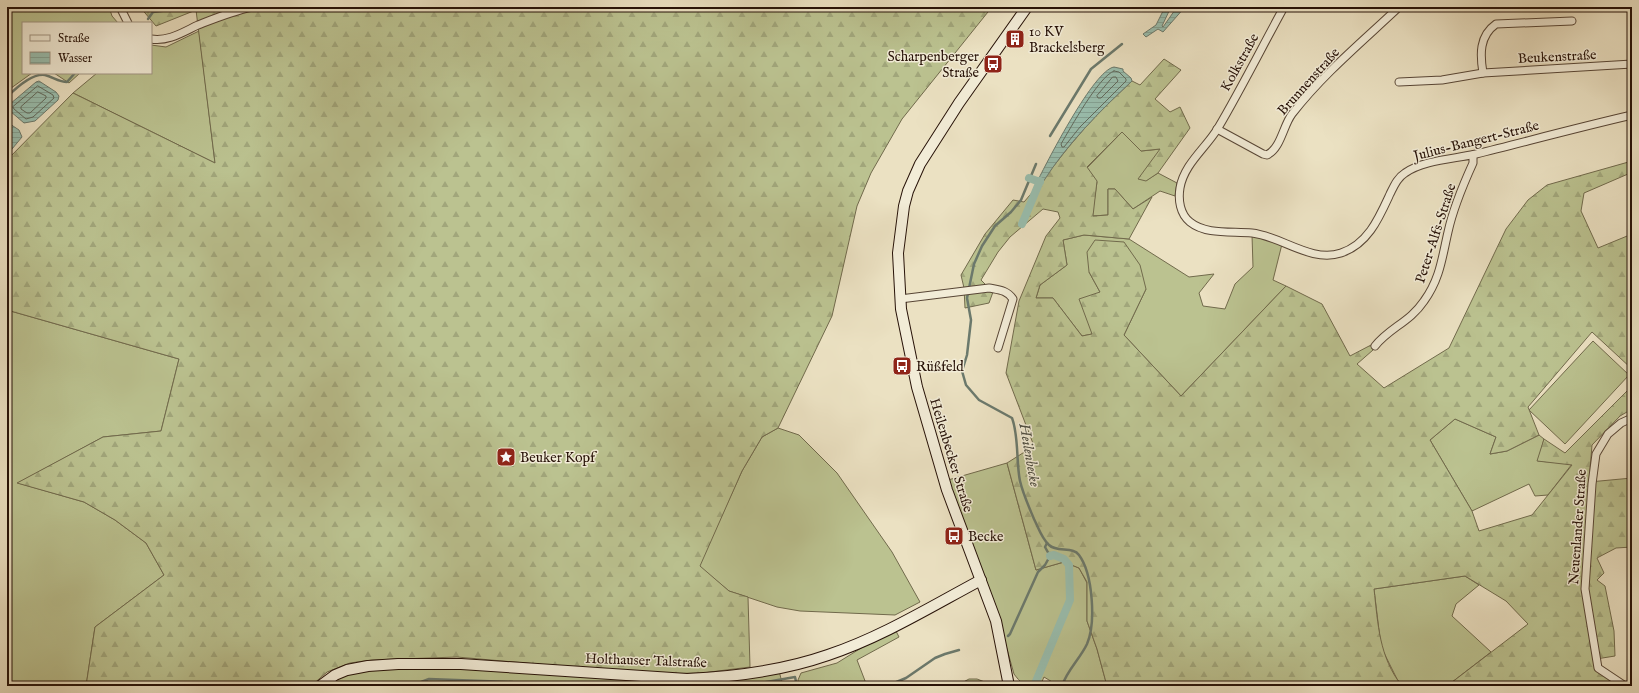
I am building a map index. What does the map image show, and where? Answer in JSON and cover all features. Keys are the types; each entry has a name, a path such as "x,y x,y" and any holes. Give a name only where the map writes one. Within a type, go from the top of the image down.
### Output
{"main road":[{"name":"Heilenbecker Straße","path":"1010,686 999,634 981,580 947,490 922,407 908,348 900,299 898,269 899,237 904,206 913,178 943,126 1027,7"},
{"name":"Holthauser Talstraße","path":"320,686 335,675 347,670 362,666 386,665 461,664 687,679 719,677 762,671 808,661 846,648 911,617 981,580"}],"street":[{"path":"120,7 128,22"},
{"path":"152,39 158,40 173,37 233,11 252,7"},
{"name":"Kolkstraße","path":"1217,130 1284,7"},
{"name":"Brunnenstraße","path":"1217,130 1263,154 1267,155 1270,153 1274,149 1292,114 1325,77 1399,7"},
{"path":"1483,73 1480,55 1482,45 1490,29 1496,24 1572,21"},
{"name":"Beukenstraße","path":"1399,82 1442,80 1483,73 1632,64"},
{"name":"Julius-Bangert-Straße","path":"1217,130 1187,169 1183,177 1179,198 1182,210 1189,221 1201,228 1216,231 1253,233 1273,238 1289,245 1330,255 1342,253 1365,239 1375,225 1396,182 1403,174 1416,166 1472,155 1632,115"},
{"name":"Peter-Alfs-Straße","path":"1375,346 1382,337 1407,321 1424,302 1436,280 1444,254 1448,232 1473,163 1472,155"},
{"path":"900,299 989,288 1003,290 1010,294 1013,299 1011,311 998,348"},
{"name":"Neuenlander Straße","path":"1625,686 1598,668 1585,589 1592,484 1596,454 1608,434 1621,423 1632,418"}],"green space":[{"path":"7,7 109,7 112,16 117,22 22,22 22,74 31,74 7,91"},
{"path":"140,7 992,7 902,119 871,173 857,206 832,316 778,428 762,437 742,471 700,566 729,591 748,597 750,667 702,673 650,674 457,657 372,660 350,663 327,672 311,686 86,686 95,627 164,575 146,543 115,520 84,502 17,483 103,437 161,431 179,359 7,310 7,160 73,93 215,163 196,10 156,26"},
{"path":"199,31 215,163 73,93 96,74 152,74 152,45 166,47"},
{"path":"1164,59 1181,70 1155,99 1170,112 1180,107 1190,128 1158,173 1146,181 1138,179 1160,149 1141,151 1122,132 1087,167 1097,181 1093,216 1108,215 1108,189 1115,189 1133,209 1152,197 1129,239 1084,235 1063,240 1067,265 1040,285 1036,298 1053,298 1082,336 1092,334 1079,299 1100,292 1089,272 1087,252 1095,240 1124,242 1140,265 1146,289 1124,335 1181,396 1286,286 1322,304 1350,356 1371,345 1373,350 1357,364 1384,388 1449,348 1506,229 1528,200 1547,185 1632,161 1632,168 1628,174 1584,193 1581,211 1598,248 1632,234 1632,369 1592,332 1528,407 1539,435 1507,451 1490,454 1496,437 1455,419 1430,440 1472,511 1479,531 1532,515 1572,465 1537,461 1544,439 1565,453 1632,386 1632,409 1620,416 1592,445 1589,482 1632,478 1632,547 1616,548 1597,558 1604,573 1597,580 1605,586 1614,631 1615,656 1596,659 1597,668 1622,686 1447,686 1528,624 1506,601 1465,576 1374,589 1384,652 1388,664 1402,686 1107,686 1097,649 1087,621 1087,582 1079,568 1064,562 1036,570 1007,463 1034,446 1006,373 1019,301 1046,236 1060,218 1058,212 1043,209 1010,237 998,252 981,280 993,292 989,303 965,308 964,288 961,275 985,234 1013,200 1024,202 1076,138 1101,111 1132,81 1140,85"},
{"path":"56,74 79,74 69,83"},
{"path":"1122,132 1141,151 1161,149 1147,180 1158,173 1177,183 1175,196 1160,191 1133,209 1115,189 1108,189 1108,215 1092,216 1097,182 1087,168"},
{"path":"1084,235 1129,239 1189,277 1214,274 1199,293 1203,306 1225,309 1235,284 1253,267 1252,235 1282,244 1273,280 1286,286 1181,396 1124,335 1146,289 1089,272 1100,292 1092,334 1082,336 1053,298 1036,298 1040,285 1067,265 1063,240"},
{"path":"7,310 179,359 161,431 103,437 18,483 84,502 115,520 146,543 164,575 95,627 86,686 7,686"},
{"path":"1593,341 1629,375 1565,444 1529,410"},
{"path":"1455,419 1496,437 1490,454 1507,451 1539,435 1544,439 1538,461 1572,464 1548,495 1535,496 1529,484 1472,511 1430,440"},
{"path":"778,428 799,435 837,473 892,552 920,602 895,615 800,611 777,607 729,591 699,566 742,471 762,437"},
{"path":"1007,463 1036,570 1064,562 1079,568 1087,583 1087,621 1097,649 1107,686 1059,686 1044,677 1040,686 1031,686 1022,683 1014,674 996,610 948,480"},
{"path":"1465,576 1479,585 1456,604 1452,616 1491,652 1447,686 1402,686 1381,647 1374,589"},
{"path":"896,631 899,637 857,660 867,686 799,686 798,680 801,673 837,663 866,645"},
{"path":"441,667 674,682 779,671 783,686 327,686 336,679 361,670"},
{"path":"969,679 977,679 995,686 956,686"}],"water":[{"path":"1165,7 1171,7 1162,26 1163,27 1177,7 1185,7 1163,32 1158,29 1146,37 1143,34 1156,25"},
{"path":"1114,67 1123,69 1132,81 1084,129 1062,155 1043,182 1038,180 1061,136 1084,99 1105,72"},
{"path":"39,81 56,92 59,96 58,100 35,121 24,123 10,111 10,104"},
{"path":"7,122 19,130 22,137 7,155"}],"waterway":[{"path":"148,19 153,12 169,10 176,7"},
{"name":"Heilenbecke","path":"1050,136 1091,69 1122,44"},
{"path":"7,97 24,82 35,76 45,75 67,82 74,74"},
{"name":"Heilenbecke","path":"1036,164 1021,200 1011,212 995,226 982,246 974,264 967,298 971,320 967,355 962,371 966,385 979,400 1012,418 1016,433 1020,481 1026,500 1042,536 1049,545 1056,549 1076,552 1084,563 1092,599 1092,624 1087,644 1064,680 1062,686"},
{"path":"1029,178 1040,182"},
{"path":"1022,224 1040,181"},
{"path":"1008,636 1038,572 1045,565 1050,556 1045,547 1047,543"},
{"path":"1034,686 1070,600 1069,565 1064,559 1054,555 1050,556"},
{"path":"887,686 906,678 935,658 959,650"},
{"path":"744,686 795,677 797,686"},
{"path":"352,686 362,683 421,682 429,679 512,682 527,686"}],"place":[{"name":"10 KV Brackelsberg","path":"1015,39"},
{"name":"Scharpenberger Straße","path":"993,64"},
{"name":"Rüßfeld","path":"902,366"},
{"name":"Beuker Kopf","path":"506,457"},
{"name":"Becke","path":"954,536"}]}
